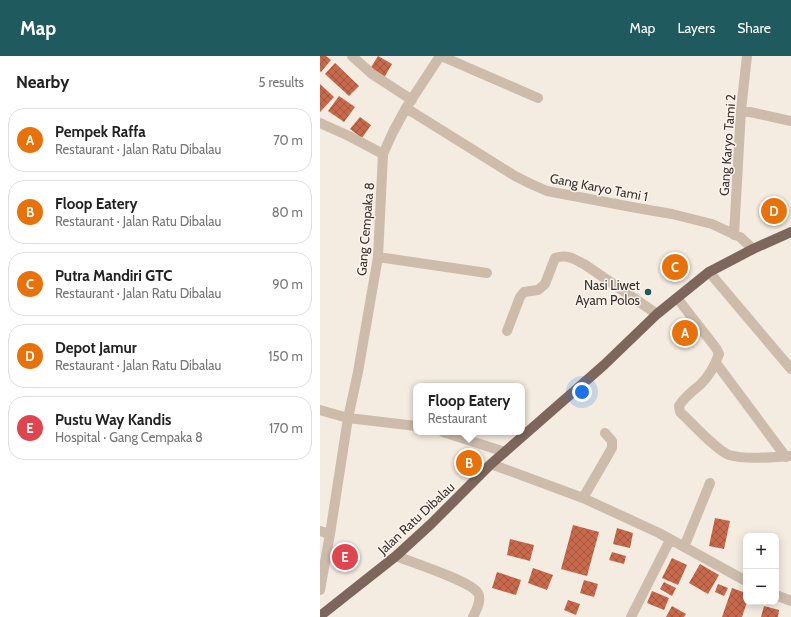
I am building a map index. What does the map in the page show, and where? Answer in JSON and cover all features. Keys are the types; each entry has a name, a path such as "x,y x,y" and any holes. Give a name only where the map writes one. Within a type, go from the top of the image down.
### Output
{"main road":[{"name":"Jalan Ratu Dibalau","path":"320,616 396,556 431,524 491,464 604,365 657,314 709,272 753,249 791,232"}],"street":[{"name":"Gang Karyo Tami 1","path":"352,56 409,104 515,176 531,184 547,191 672,214 712,224 740,238 753,249"},
{"name":"Gang Cempaka 8","path":"320,590 348,418 358,372 378,256 383,154 386,145 409,104 441,56"},
{"path":"441,56 538,98"},
{"name":"Gang Karyo Tami 2","path":"734,235 741,110 747,56"},
{"path":"741,110 791,121"},
{"path":"320,123 383,154"},
{"path":"378,256 487,273"},
{"path":"507,331 520,297 524,292 538,290 544,284 555,258 562,256 572,258 584,264 657,314"},
{"path":"709,272 791,369"},
{"path":"677,298 719,354 716,363 702,382 682,401 679,406 680,412 718,449 728,455 743,458 788,456"},
{"path":"716,363 788,456"},
{"path":"320,410 348,418 413,426"},
{"path":"583,498 612,448 612,441 605,433"},
{"path":"452,435 505,452"},
{"path":"491,464 583,498 684,547 743,579"},
{"path":"684,547 710,483"},
{"path":"320,531 330,534"},
{"path":"631,617 670,540"},
{"path":"396,556 440,572 469,585 478,592 479,596 473,617"},
{"path":"779,596 791,602"}],"building":[{"path":"320,56 326,56 331,60 321,72 320,71"},
{"path":"378,56 392,64 384,78 370,69"},
{"path":"335,63 359,86 349,96 325,74"},
{"path":"320,84 334,97 320,112"},
{"path":"339,96 355,107 344,122 328,111"},
{"path":"360,117 371,125 362,138 350,129"},
{"path":"715,518 730,521 724,549 709,546"},
{"path":"573,525 599,532 587,576 561,569"},
{"path":"617,528 633,533 630,548 613,544"},
{"path":"510,539 534,545 530,561 507,555"},
{"path":"612,552 626,556 624,564 609,560"},
{"path":"672,558 687,565 678,585 662,578"},
{"path":"700,564 719,575 708,594 689,583"},
{"path":"533,568 553,575 547,590 528,583"},
{"path":"497,572 521,580 516,595 492,588"},
{"path":"584,580 598,584 594,597 580,593"},
{"path":"664,582 676,588 672,596 660,589"},
{"path":"718,584 728,588 724,596 715,592"},
{"path":"732,588 743,592 743,605 746,605 742,617 722,617"},
{"path":"652,591 669,598 664,610 647,603"},
{"path":"568,600 580,604 576,615 564,610"},
{"path":"672,606 686,614 684,617 666,617"},
{"path":"764,606 779,610 778,617 761,617"}],"place":[{"name":"Depot Jamur","path":"774,211"},
{"name":"Putra Mandiri GTC","path":"675,267"},
{"name":"Nasi Liwet Ayam Polos","path":"648,292"},
{"name":"Pempek Raffa","path":"685,333"},
{"name":"Floop Eatery","path":"469,463"},
{"name":"Pustu Way Kandis","path":"345,557"}]}
